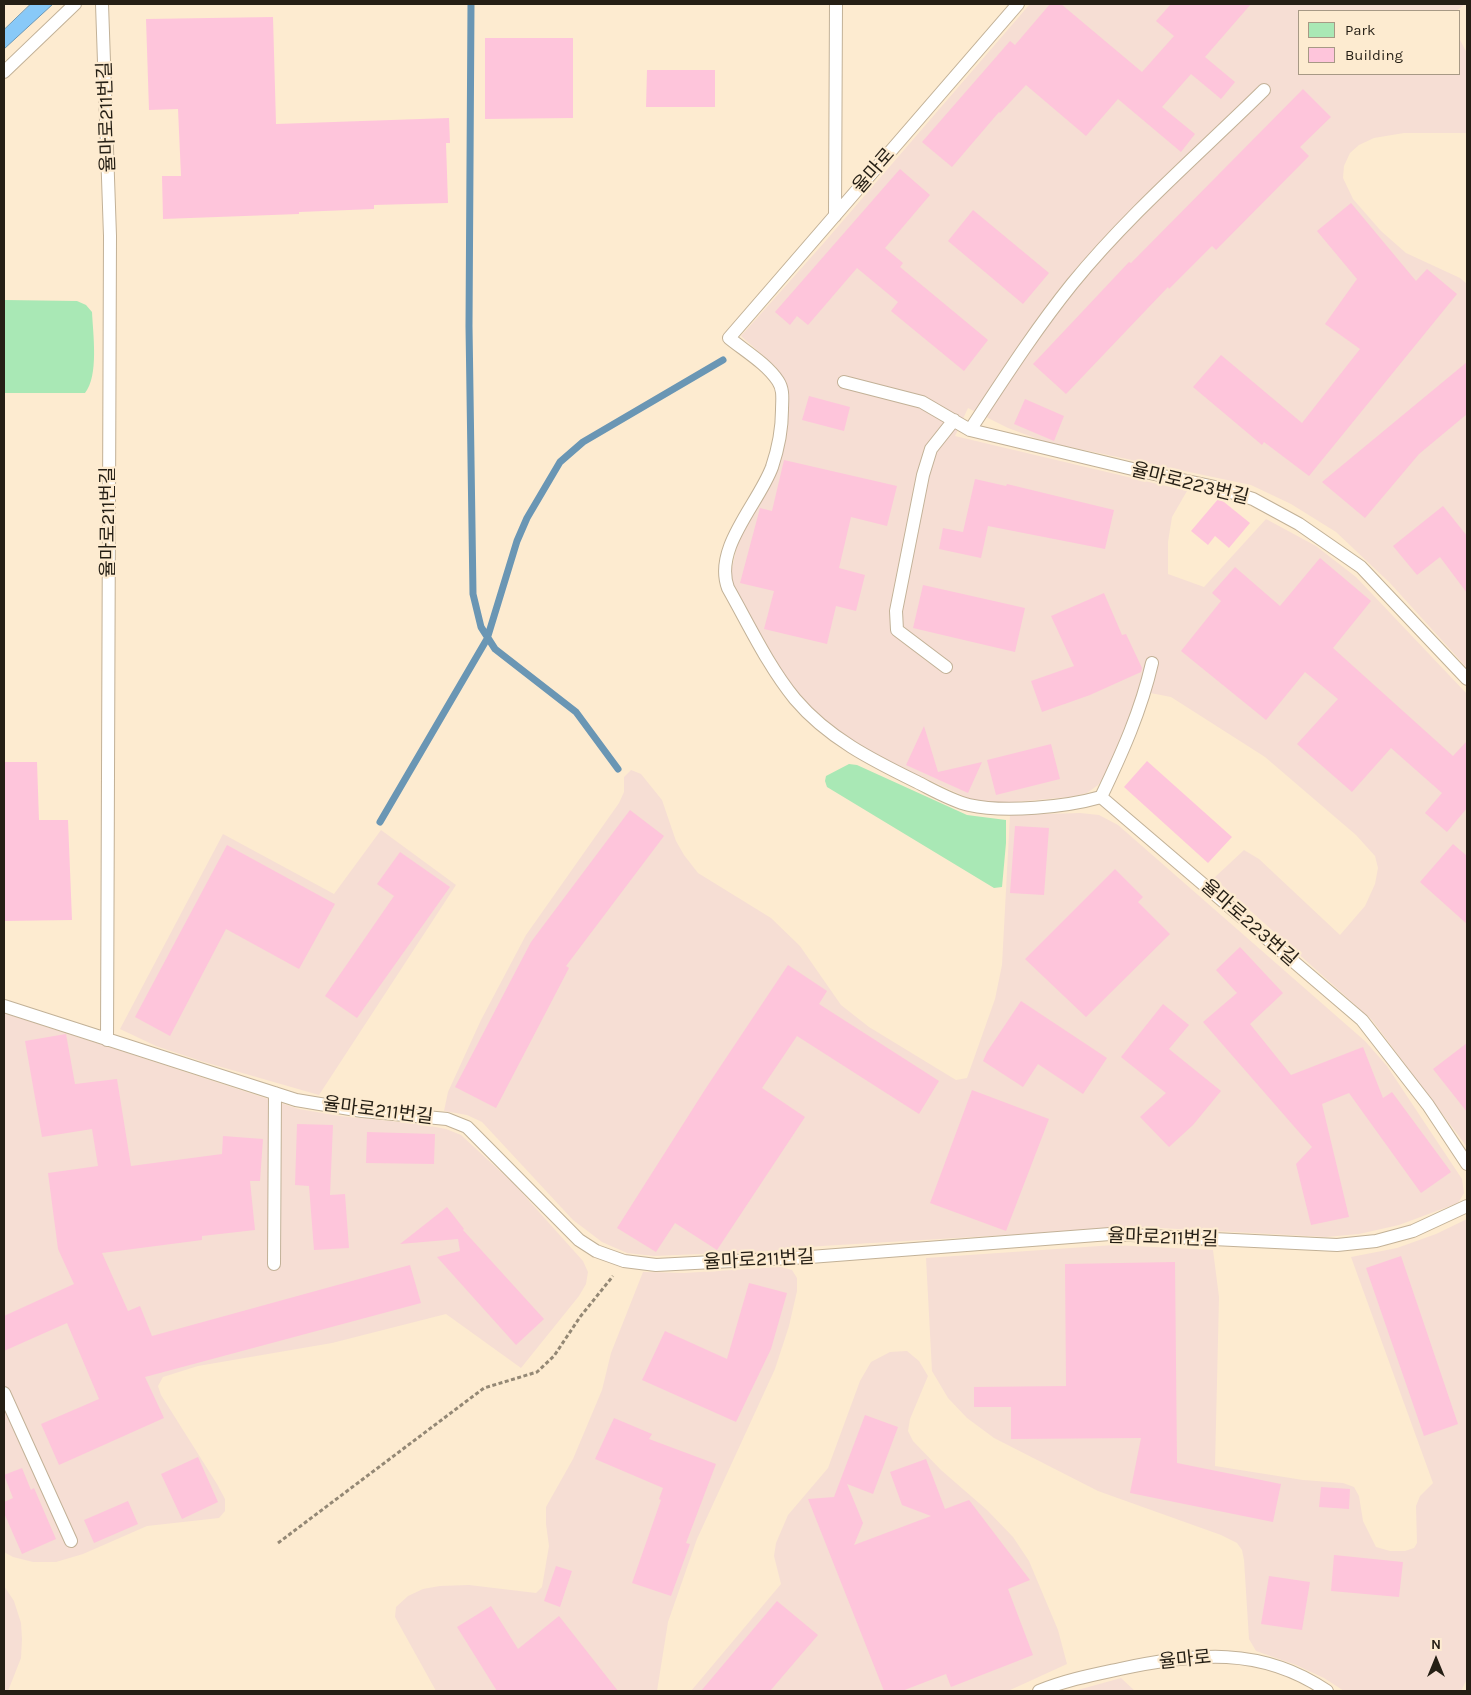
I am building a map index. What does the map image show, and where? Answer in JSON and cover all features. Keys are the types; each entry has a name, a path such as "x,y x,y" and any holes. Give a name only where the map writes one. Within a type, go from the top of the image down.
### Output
{"lane":[{"path":"4,72 75,4"},
{"name":"율마로211번길","path":"102,4 110,236 107,1040"},
{"path":"835,216 836,4"},
{"name":"율마로","path":"1018,4 729,338 768,370 778,380 783,392 782,426 772,466 761,492 741,522 730,550 724,578 784,684 809,713 846,745 931,789 969,805 1004,808 1075,804 1101,797"},
{"path":"970,430 1015,362 1073,284 1136,215 1264,90"},
{"name":"율마로223번길","path":"844,382 922,402 970,430 1145,472 1215,486 1253,499 1299,524 1361,567 1467,679"},
{"path":"946,667 897,630 896,611 931,449 954,420"},
{"path":"1101,797 1133,730 1144,697 1152,663"},
{"name":"율마로223번길","path":"1101,797 1362,1020 1428,1105 1467,1164"},
{"name":"율마로211번길","path":"4,1006 296,1100 362,1111 447,1119 467,1127 579,1240 596,1252 624,1261 656,1265 810,1257 1110,1234 1337,1245 1376,1240 1413,1231 1467,1206"},
{"path":"274,1264 275,1093"},
{"path":"4,1393 72,1541"},
{"name":"율마로","path":"1039,1691 1066,1680 1142,1664 1199,1656 1233,1656 1272,1665 1308,1678 1327,1691"}],"path":[{"path":"278,1543 484,1388 537,1372 554,1356 580,1317 624,1261"}],"shaded area":[{"path":"1030,4 1465,4 1457,10 1298,10 1298,75 1461,75 1461,42 1467,53 1467,133 1404,133 1374,138 1359,145 1350,153 1344,166 1343,178 1353,199 1381,231 1406,253 1460,278 1467,284 1467,668 1390,583 1336,532 1291,504 1251,485 1046,442 1008,428 968,408 955,436 1187,491 1172,517 1168,542 1168,574 1204,587 1266,519 1316,546 1356,577 1467,694 1467,1147 1372,1020 1214,878 1244,850 1259,859 1340,935 1365,906 1375,884 1378,868 1375,856 1356,835 1265,757 1171,697 1140,691 1107,773 1098,785 1087,793 1069,797 1015,802 986,802 970,799 883,759 838,732 804,700 786,678 733,587 730,577 737,546 786,428 789,404 785,381 776,367 741,336"},
{"path":"631,770 641,774 662,800 676,841 698,873 771,918 800,946 841,1005 869,1027 956,1080 967,1078 995,999 1002,965 1010,815 1080,813 1099,815 1118,825 1365,1041 1387,1066 1462,1179 1464,1193 1458,1203 1399,1225 1359,1234 1326,1237 1141,1227 822,1246 770,1251 654,1256 627,1253 602,1242 573,1220 482,1122 467,1115 444,1111 448,1092 481,1020 526,935 619,803 624,792 624,777"},
{"path":"381,830 456,885 319,1095 204,1062 156,1046 120,1029 223,834 334,894"},
{"path":"4,1013 299,1109 340,1116 420,1124 446,1129 461,1135 514,1184 583,1261 588,1272 586,1284 579,1296 521,1368 446,1314 332,1343 198,1366 163,1377 158,1386 161,1395 217,1484 225,1499 225,1511 219,1518 147,1526 83,1554 56,1562 33,1562 13,1557 4,1552"},
{"path":"1467,1219 1467,1679 1461,1691 1344,1691 1324,1678 1296,1665 1256,1651 1249,1639 1244,1560 1242,1550 1237,1543 1221,1535 1098,1491 994,1438 967,1418 948,1398 932,1371 926,1258 1114,1245 1213,1250 1219,1297 1215,1466 1303,1480 1343,1483 1354,1487 1359,1496 1363,1521 1376,1547 1390,1551 1405,1551 1414,1548 1417,1543 1416,1506 1420,1496 1433,1483 1351,1257 1397,1248 1436,1234"},
{"path":"781,1267 792,1270 797,1278 797,1291 789,1326 775,1369 697,1539 668,1622 657,1691 436,1691 395,1617 396,1607 408,1596 423,1589 440,1586 469,1585 536,1593 542,1587 549,1546 546,1507 573,1459 602,1390 611,1353 643,1272 684,1273"},
{"path":"907,1351 919,1361 928,1376 910,1419 908,1431 913,1441 941,1470 987,1510 1013,1537 1029,1561 1058,1630 1067,1664 1008,1691 691,1691 781,1584 774,1556 776,1543 788,1515 828,1468 860,1381 871,1362 890,1352"},
{"path":"4,1586 14,1601 21,1623 22,1639 21,1658 8,1691 4,1691"},
{"path":"1121,1678 1135,1691 1073,1691 1085,1688"}],"green space":[{"path":"4,300 77,301 86,305 92,312 94,366 89,386 85,393 4,393"},
{"path":"849,764 857,765 967,815 1006,820 1002,887 994,888 827,787 826,776"}],"water":[{"path":"31,4 53,4 4,49 4,30"}],"building":[{"path":"1050,4 1061,4 1142,72 1174,36 1156,21 1171,4 1251,4 1205,57 1235,82 1221,99 1191,74 1162,107 1195,134 1181,152 1118,99 1086,136 1026,85 999,112 952,167 922,142 1010,41 1015,45"},
{"path":"273,17 276,124 449,118 450,143 446,143 448,203 374,205 374,209 299,212 299,214 163,219 162,176 181,176 178,109 149,110 146,19"},
{"path":"485,38 573,38 573,118 485,119"},
{"path":"647,70 715,70 715,107 646,107"},
{"path":"1303,89 1331,117 1300,147 1309,156 1216,250 1212,246 1169,289 1168,287 1066,394 1033,364 1129,262 1131,263"},
{"path":"900,169 930,195 885,248 903,263 900,267 988,340 964,371 891,311 898,302 857,268 808,325 797,316 790,325 775,312"},
{"path":"1351,203 1416,281 1427,269 1457,294 1309,476 1264,442 1262,445 1193,387 1221,355 1302,423 1360,349 1325,324 1357,279 1317,231"},
{"path":"973,210 1049,273 1023,304 948,241"},
{"path":"1467,362 1467,414 1419,454 1365,518 1322,482"},
{"path":"809,396 850,407 844,431 802,420"},
{"path":"1025,399 1064,416 1054,441 1014,424"},
{"path":"784,460 897,486 887,526 851,517 839,568 865,575 856,611 836,606 827,644 764,629 774,591 740,583 760,508 772,511"},
{"path":"975,479 1006,486 1007,484 1114,510 1105,549 988,526 981,558 939,549 943,528 963,532"},
{"path":"1219,498 1250,523 1229,548 1215,536 1208,545 1191,531"},
{"path":"1443,506 1467,536 1467,593 1440,557 1417,575 1393,546"},
{"path":"1320,558 1371,601 1333,648 1453,756 1467,741 1467,808 1447,832 1425,813 1442,793 1391,748 1352,792 1297,744 1338,699 1305,672 1266,720 1181,651 1221,601 1212,593 1235,567 1280,606"},
{"path":"923,585 1025,608 1015,652 913,628"},
{"path":"1104,593 1122,635 1126,634 1142,668 1141,672 1090,695 1042,712 1031,681 1074,666 1051,616"},
{"path":"924,726 938,772 982,762 968,793 906,765"},
{"path":"1051,744 1060,779 996,795 987,760"},
{"path":"1147,761 1232,837 1208,863 1124,787"},
{"path":"4,762 37,762 39,820 68,820 72,920 4,921"},
{"path":"630,810 664,836 566,966 569,968 496,1108 455,1087 531,942"},
{"path":"1015,826 1049,828 1044,895 1010,893"},
{"path":"1453,844 1467,856 1467,924 1420,882"},
{"path":"227,845 335,904 299,969 226,929 170,1036 135,1017"},
{"path":"400,852 450,887 357,1018 325,996 394,896 377,884"},
{"path":"1115,869 1143,897 1138,902 1170,934 1086,1017 1025,959"},
{"path":"1240,947 1283,993 1250,1024 1291,1075 1363,1047 1383,1098 1392,1092 1451,1172 1421,1193 1349,1093 1322,1104 1349,1217 1311,1225 1296,1164 1312,1147 1203,1022 1237,993 1216,970"},
{"path":"788,965 827,991 819,1004 939,1081 919,1114 797,1036 762,1088 805,1117 717,1250 675,1223 656,1252 617,1228 706,1088"},
{"path":"1021,1001 1107,1058 1083,1094 1038,1064 1023,1087 983,1061"},
{"path":"1163,1004 1189,1025 1169,1049 1221,1091 1193,1125 1169,1147 1140,1117 1166,1093 1121,1057"},
{"path":"66,1034 75,1084 117,1079 131,1166 222,1154 223,1136 263,1139 260,1181 250,1181 255,1230 202,1236 202,1240 102,1253 128,1311 140,1306 152,1336 410,1265 421,1303 145,1377 164,1418 59,1465 41,1424 99,1399 67,1323 4,1351 4,1316 74,1284 58,1249 48,1173 98,1166 92,1129 42,1137 25,1041"},
{"path":"1467,1043 1467,1112 1433,1069"},
{"path":"972,1090 1049,1119 1006,1231 930,1203"},
{"path":"297,1124 333,1125 330,1195 345,1194 349,1248 314,1250 309,1186 295,1185"},
{"path":"367,1132 435,1134 434,1164 366,1163"},
{"path":"447,1207 463,1230 544,1319 516,1345 437,1257 460,1251 458,1239 400,1244"},
{"path":"1401,1256 1458,1424 1424,1436 1366,1268"},
{"path":"1175,1262 1177,1463 1281,1484 1273,1522 1130,1493 1141,1438 1011,1439 1011,1407 974,1407 974,1387 1066,1386 1065,1264"},
{"path":"749,1283 787,1293 771,1349 736,1422 642,1380 665,1331 727,1359"},
{"path":"865,1415 898,1427 873,1494 847,1484 863,1523 854,1545 931,1516 902,1505 890,1472 926,1459 945,1509 969,1500 1030,1580 1008,1589 1033,1655 951,1687 946,1674 902,1691 884,1691 808,1499 834,1497"},
{"path":"614,1418 652,1434 649,1439 716,1464 686,1543 690,1544 671,1596 632,1583 661,1500 659,1499 663,1488 595,1459"},
{"path":"198,1457 218,1502 182,1519 161,1474"},
{"path":"22,1468 31,1490 34,1488 56,1539 22,1554 4,1513 4,1502 13,1498 4,1475"},
{"path":"1321,1487 1350,1489 1349,1509 1319,1507"},
{"path":"128,1501 138,1524 94,1543 84,1520"},
{"path":"1334,1555 1403,1562 1399,1597 1331,1591"},
{"path":"556,1566 572,1571 560,1607 544,1601"},
{"path":"1269,1576 1310,1582 1302,1630 1261,1624"},
{"path":"777,1601 818,1635 770,1691 701,1691"},
{"path":"491,1606 518,1649 559,1616 618,1691 497,1691 457,1627"}],"waterway":[{"path":"471,4 469,326 473,594 481,627 495,649 576,712 618,769"},
{"path":"380,822 487,639 517,541 527,518 560,462 583,442 723,360"}]}
